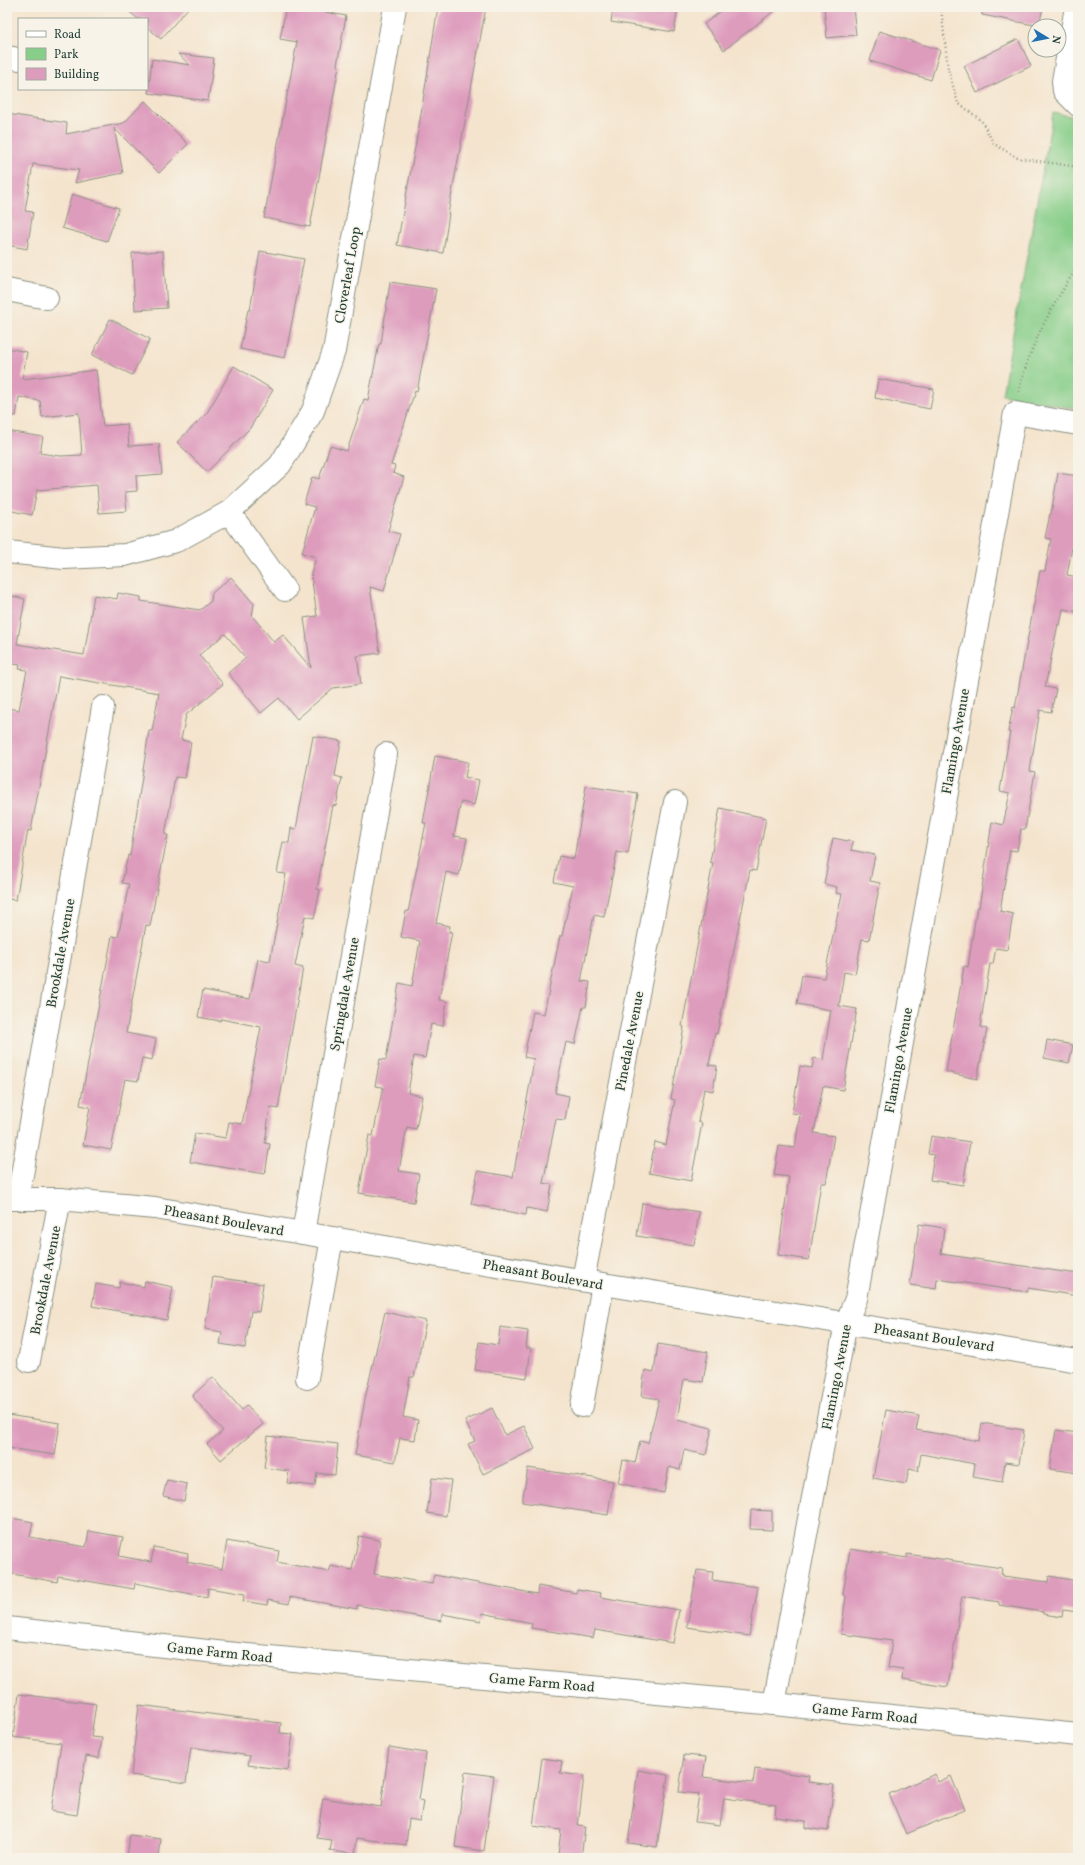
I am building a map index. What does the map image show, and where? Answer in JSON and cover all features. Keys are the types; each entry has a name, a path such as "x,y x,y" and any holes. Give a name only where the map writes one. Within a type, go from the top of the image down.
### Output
{"street":[{"name":"Cloverleaf Loop","path":"7,552 64,558 125,555 176,541 229,512 280,465 313,411 334,351 394,7"},
{"path":"1076,7 1063,81 1064,92 1078,105"},
{"path":"7,57 18,59"},
{"path":"7,290 47,298"},
{"path":"1015,413 1078,424"},
{"name":"Flamingo Avenue","path":"774,1704 846,1323 856,1299 1015,413"},
{"path":"229,512 285,590"},
{"name":"Brookdale Avenue","path":"12,1199 103,707"},
{"name":"Springdale Avenue","path":"303,1233 386,754"},
{"name":"Pinedale Avenue","path":"582,1406 593,1282 675,802"},
{"name":"Pheasant Boulevard","path":"12,1199 60,1199 155,1208 593,1282 1078,1361"},
{"name":"Brookdale Avenue","path":"30,1361 60,1199"},
{"path":"307,1378 332,1238"},
{"name":"Game Farm Road","path":"7,1628 216,1652 774,1704 1078,1735"}],"path":[{"path":"940,7 948,69 958,103 981,120 994,144 1018,158 1078,167"},
{"path":"1015,413 1023,372 1059,295 1078,266"}],"green space":[{"path":"1053,113 1078,117 1078,409 1002,395"}],"building":[{"path":"124,7 189,7 161,39 148,28 148,18 137,18"},
{"path":"286,7 321,7 320,11 346,16 337,65 339,66 310,227 264,218 297,42 280,39"},
{"path":"438,7 486,7 448,214 443,253 397,245 419,126"},
{"path":"613,7 678,7 674,32 611,22"},
{"path":"726,7 779,7 724,50 704,24"},
{"path":"824,7 853,7 856,35 827,38"},
{"path":"982,7 1043,7 1041,18 1027,18 1027,24 982,15"},
{"path":"879,31 940,50 931,80 870,61"},
{"path":"1018,39 1031,66 977,93 964,66"},
{"path":"178,54 214,58 208,101 148,93 152,59 190,65"},
{"path":"145,101 188,144 159,173 114,128 123,173 75,183 79,170 33,164 25,211 33,212 27,249 7,245 7,114 67,123 66,134 124,123"},
{"path":"72,194 119,208 107,241 62,228"},
{"path":"163,251 167,308 135,310 132,253"},
{"path":"260,251 304,259 285,358 240,349 248,310 250,310"},
{"path":"390,282 436,289 417,392 415,391 391,465 395,466 393,473 404,477 388,531 400,534 384,591 370,587 380,653 357,656 361,684 333,688 297,719 279,698 261,713 228,673 246,658 225,634 199,655 223,684 186,715 181,740 191,742 185,778 175,777 165,835 168,835 150,926 146,925 126,1033 156,1039 152,1060 142,1058 138,1081 125,1079 111,1150 83,1145 90,1107 80,1105 112,936 118,937 129,884 122,883 128,855 130,856 149,731 152,731 159,693 59,676 31,831 28,830 16,900 7,899 7,708 19,710 27,670 19,669 20,665 7,663 7,595 25,599 17,644 84,655 94,595 117,599 118,593 141,597 141,601 200,610 211,601 212,593 231,577 254,604 252,616 274,642 283,635 311,668 304,618 317,616 311,574 316,557 302,553 315,507 304,504 312,477 319,479 330,446 347,451 364,399 368,400 379,344 381,344"},
{"path":"110,319 150,339 132,375 92,355"},
{"path":"7,348 27,352 22,379 96,370 103,426 127,424 129,446 159,444 162,474 136,476 137,491 125,492 127,511 99,513 97,485 37,490 32,515 7,510 7,431 43,437 40,453 60,456 82,455 79,413 42,417 40,401 19,397 16,416 7,415"},
{"path":"234,366 273,390 250,428 207,472 177,442 207,413"},
{"path":"878,379 934,389 930,409 875,398"},
{"path":"1058,473 1078,476 1078,515 1067,575 1078,577 1078,612 1063,609 1060,625 1058,624 1045,687 1056,689 1051,712 1040,710 1030,771 1035,772 1025,829 1021,829 1017,851 1010,850 1000,911 1013,914 1007,950 996,948 993,964 990,964 980,1027 987,1029 977,1079 946,1072 964,966 968,967 977,907 979,908 992,822 1003,825 1010,793 1000,791 1010,732 1008,732 1013,707 1015,708 1040,571 1045,571 1051,539 1045,538"},
{"path":"313,736 341,741 335,776 342,778 336,806 333,805 317,889 320,890 314,918 305,916 295,966 303,968 278,1109 270,1107 265,1143 270,1144 265,1174 190,1162 195,1133 226,1138 229,1122 242,1124 261,1027 221,1019 220,1021 198,1017 203,990 250,999 258,959 270,961 286,874 277,873 283,842 289,843 291,828 296,829"},
{"path":"435,756 468,762 465,777 479,780 474,805 461,802 454,836 467,838 459,875 446,872 436,923 450,926 449,932 452,932 439,1000 447,1001 443,1026 431,1024 425,1058 414,1056 408,1093 422,1096 416,1129 407,1127 399,1171 419,1174 414,1202 359,1193 369,1135 373,1136 383,1087 375,1086 380,1059 386,1060 399,983 412,986 420,941 401,937 406,911 408,912 426,823 423,823"},
{"path":"586,786 638,794 628,854 617,852 604,917 594,915 581,981 590,982 586,1007 583,1007 575,1044 566,1042 555,1093 569,1096 565,1120 556,1119 543,1183 552,1185 547,1212 527,1208 526,1215 471,1204 478,1171 513,1177 534,1059 524,1057 533,1012 544,1014 560,936 562,936 573,886 554,882 559,856 574,859"},
{"path":"720,808 766,818 756,871 750,870 717,1034 715,1033 709,1065 717,1066 713,1091 704,1089 698,1122 702,1123 691,1181 649,1173 655,1142 666,1145 675,1100 671,1099 684,1027 682,1026 713,863 710,862"},
{"path":"833,838 853,842 851,850 875,855 870,881 880,883 869,940 862,939 855,974 844,972 839,1006 857,1009 843,1090 823,1086 814,1133 834,1136 826,1183 821,1183 809,1260 778,1255 789,1177 774,1175 779,1146 795,1148 800,1114 792,1113 800,1066 812,1068 814,1058 823,1060 831,1010 797,1004 802,975 824,978 842,894 836,893 837,887 824,884"},
{"path":"1047,1040 1073,1045 1069,1063 1044,1058"},
{"path":"931,1136 970,1142 963,1185 930,1180 934,1155 928,1154"},
{"path":"642,1203 699,1212 694,1245 637,1236"},
{"path":"919,1224 944,1228 941,1254 1078,1274 1078,1296 1028,1288 1027,1292 937,1279 936,1289 910,1285"},
{"path":"213,1277 263,1284 259,1312 251,1311 245,1348 220,1344 222,1332 205,1329"},
{"path":"145,1281 173,1287 167,1320 92,1306 96,1284 119,1288 120,1282 144,1287"},
{"path":"385,1312 426,1321 414,1377 410,1377 403,1417 418,1420 415,1440 400,1438 395,1462 355,1455 366,1394"},
{"path":"500,1327 528,1331 526,1348 531,1348 527,1378 475,1370 479,1342 498,1345"},
{"path":"658,1344 708,1352 703,1382 684,1379 677,1420 712,1428 706,1455 684,1450 680,1470 669,1467 664,1493 618,1483 623,1460 635,1463 640,1441 648,1443 659,1399 641,1396 645,1370 654,1372"},
{"path":"213,1377 242,1410 247,1405 263,1424 221,1460 207,1444 223,1431 192,1396"},
{"path":"492,1408 505,1435 524,1426 535,1449 483,1474 468,1444 475,1441 465,1421"},
{"path":"886,1410 919,1416 916,1430 979,1441 982,1423 1024,1430 1019,1464 1005,1462 1002,1482 973,1477 975,1464 921,1454 918,1471 909,1469 906,1484 873,1478"},
{"path":"7,1415 60,1423 55,1455 7,1448"},
{"path":"1056,1430 1078,1433 1078,1473 1050,1469"},
{"path":"268,1436 338,1444 335,1475 317,1473 315,1486 287,1483 289,1471 264,1468"},
{"path":"528,1468 613,1481 608,1515 522,1502"},
{"path":"432,1478 451,1480 446,1516 427,1513"},
{"path":"167,1480 187,1484 184,1501 163,1496"},
{"path":"751,1510 772,1511 772,1530 750,1529"},
{"path":"11,1518 33,1522 30,1537 86,1547 89,1531 123,1537 119,1556 151,1562 154,1547 188,1554 187,1562 222,1569 227,1541 279,1551 277,1562 329,1572 331,1566 352,1570 359,1536 380,1540 374,1574 432,1584 434,1575 537,1594 538,1586 576,1593 577,1589 601,1593 600,1597 679,1610 673,1643 595,1630 593,1638 531,1628 532,1623 482,1613 481,1621 442,1614 441,1621 357,1605 357,1609 290,1597 289,1604 268,1600 267,1605 243,1601 245,1594 208,1588 207,1597 135,1583 134,1589 58,1576 57,1582 7,1573 7,1541"},
{"path":"850,1549 907,1558 907,1554 1002,1568 1001,1574 1003,1574 1003,1576 1048,1582 1049,1576 1078,1581 1078,1612 1063,1610 1062,1617 1043,1614 1043,1612 999,1605 999,1602 962,1596 948,1687 902,1680 903,1670 888,1668 892,1641 841,1634 846,1596 843,1595"},
{"path":"697,1570 713,1572 712,1580 758,1587 749,1636 687,1627"},
{"path":"19,1694 96,1704 91,1737 102,1738 99,1758 86,1756 77,1815 51,1811 61,1743 13,1737"},
{"path":"139,1705 281,1723 280,1733 293,1734 288,1770 248,1765 250,1756 191,1747 186,1783 131,1775"},
{"path":"389,1747 426,1753 419,1800 423,1801 420,1821 409,1819 406,1845 357,1838 355,1854 330,1851 332,1840 317,1838 323,1798 381,1807"},
{"path":"684,1755 706,1757 703,1777 753,1783 755,1769 809,1776 808,1782 834,1785 828,1831 806,1828 806,1821 775,1817 776,1805 724,1798 720,1825 695,1822 699,1794 679,1792"},
{"path":"542,1758 562,1761 560,1773 584,1776 578,1826 585,1827 581,1858 558,1855 561,1830 533,1826"},
{"path":"638,1770 668,1775 657,1847 628,1843"},
{"path":"465,1772 494,1776 484,1851 455,1847"},
{"path":"935,1774 938,1782 951,1776 965,1810 906,1834 889,1794"},
{"path":"130,1835 161,1839 159,1858 127,1858"}]}
